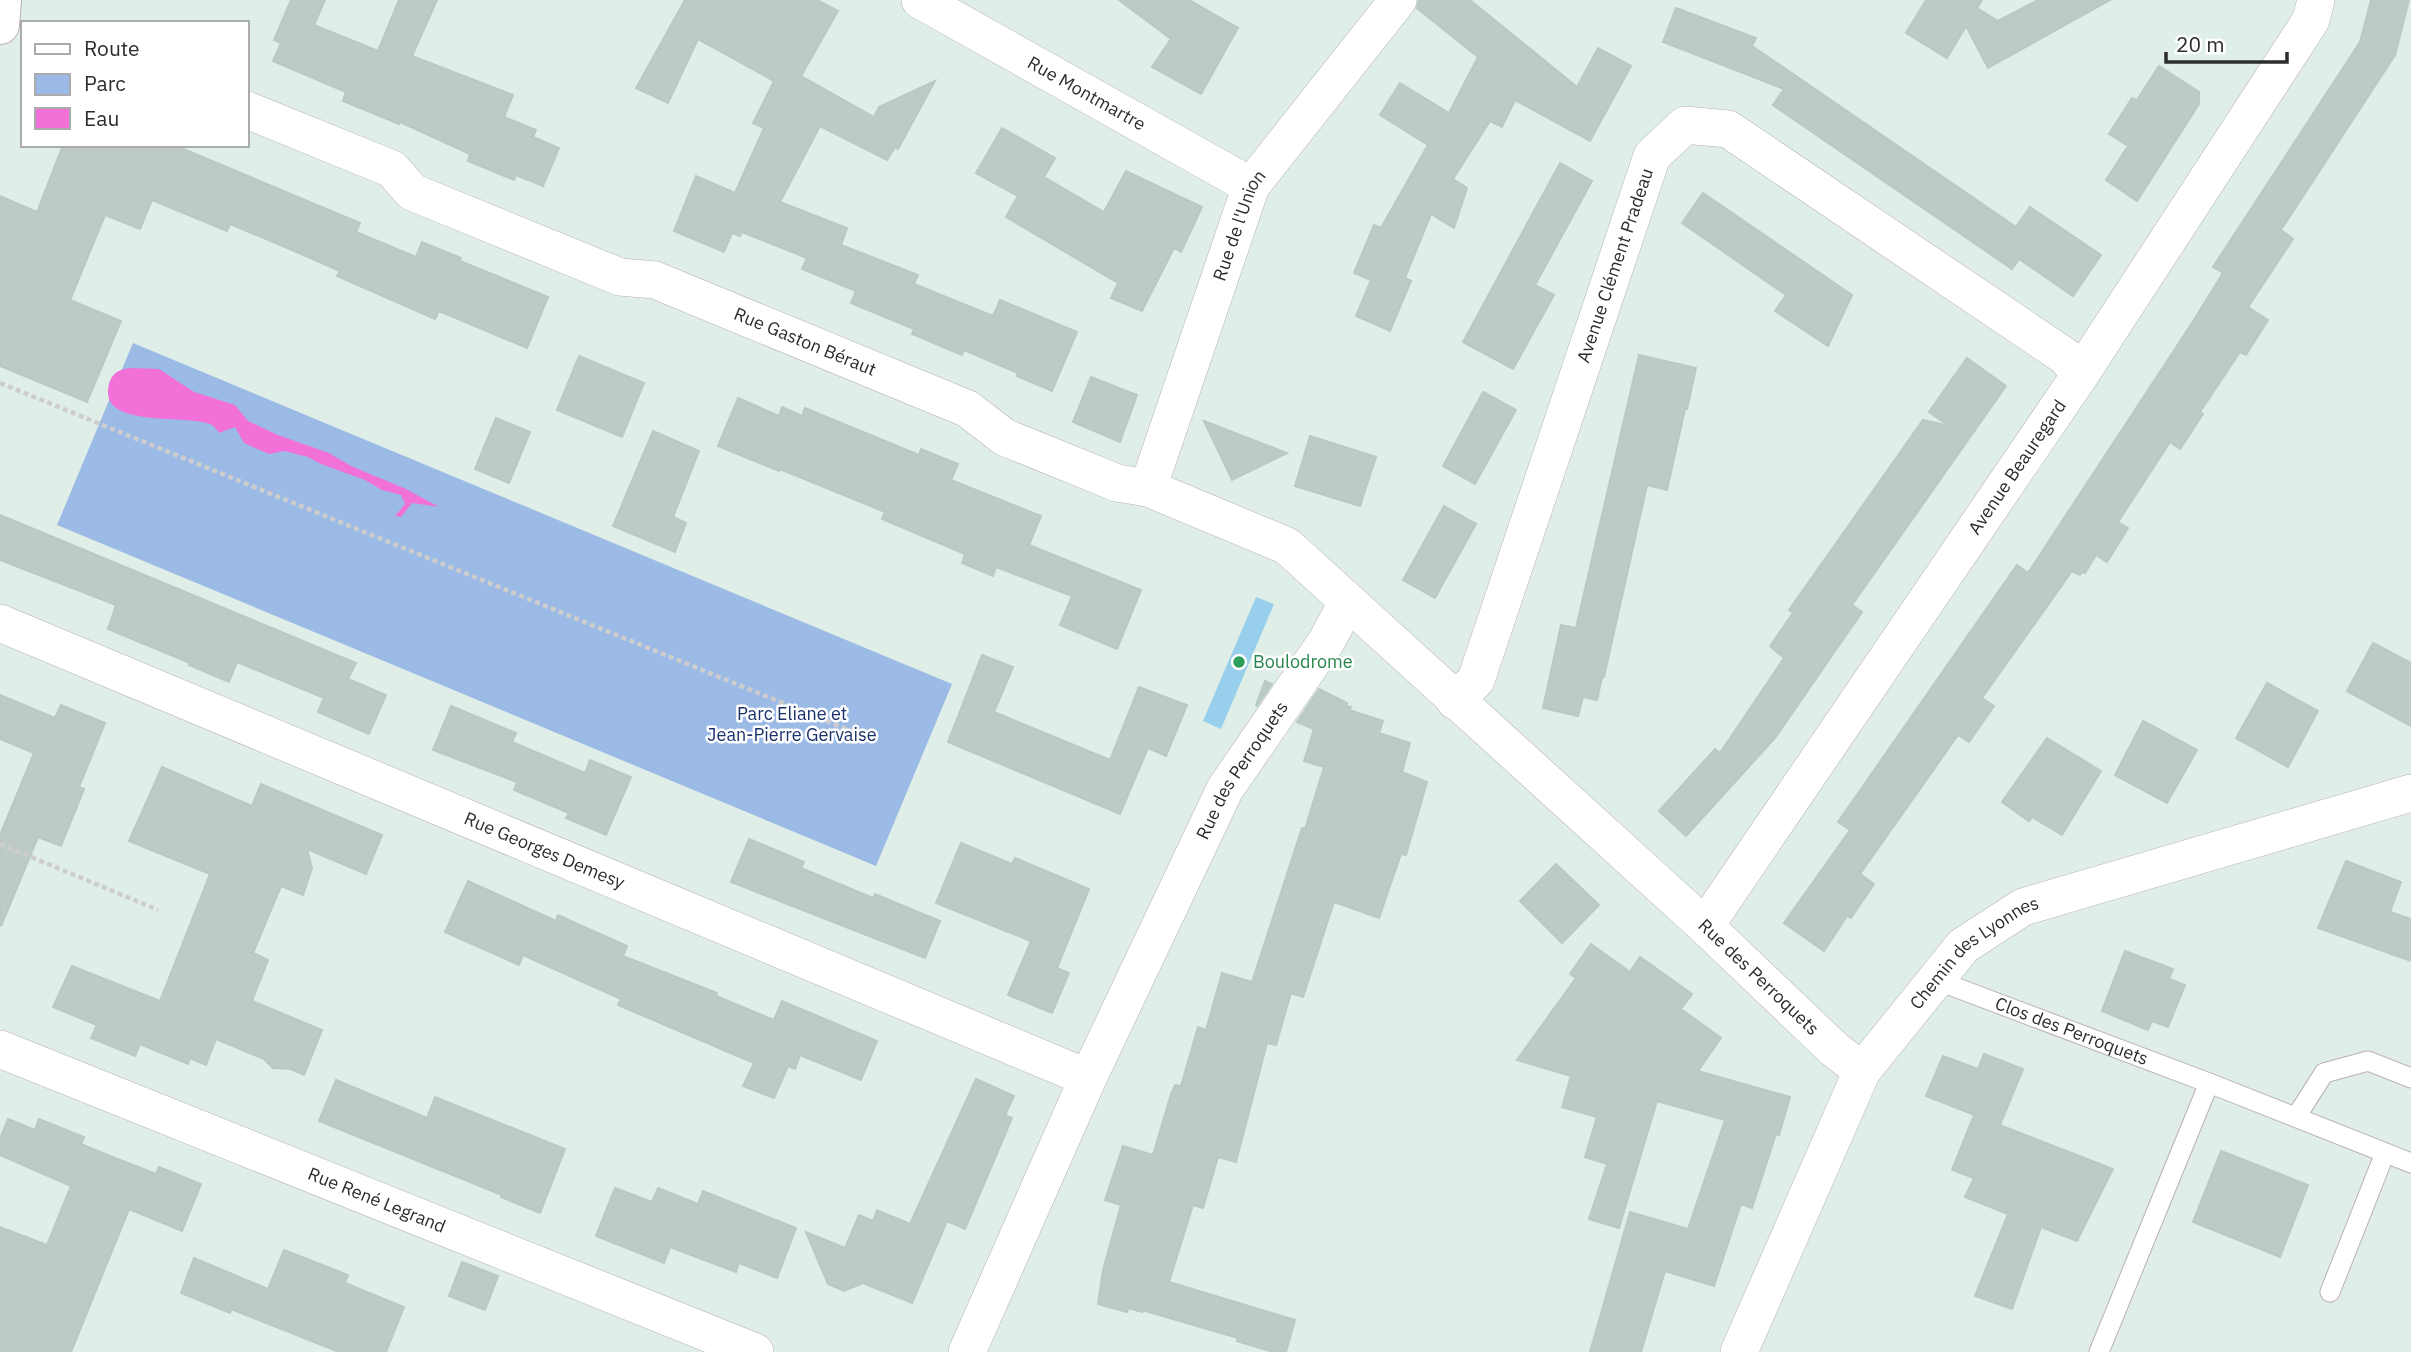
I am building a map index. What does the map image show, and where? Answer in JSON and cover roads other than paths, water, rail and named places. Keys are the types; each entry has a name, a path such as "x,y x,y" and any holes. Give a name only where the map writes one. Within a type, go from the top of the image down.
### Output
{"street":[{"name":"Rue Montmartre","path":"920,0 1251,186"},
{"name":"Rue de l'Union","path":"1148,488 1251,186 1398,0"},
{"name":"Avenue Beauregard","path":"1705,926 2080,375 2311,20 2316,0"},
{"name":"Rue Gaston Béraut","path":"248,110 392,169 412,192 620,277 655,280 968,409 1004,437 1117,483 1148,488 1287,546 1347,603"},
{"name":"Avenue Clément Pradeau","path":"1455,701 1476,680 1652,156 1685,125 1728,129 2066,357 2080,375"},
{"name":"Rue des Perroquets","path":"967,1352 1088,1078 1225,789 1326,642 1347,603 1705,926 1834,1049 1862,1071"},
{"name":"Rue Georges Demesy","path":"0,622 1088,1078"},
{"name":"Chemin des Lyonnes","path":"1739,1352 1862,1071 1963,946 2023,907 2411,793"},
{"name":"Rue René Legrand","path":"0,1049 755,1352"}],"lane":[{"name":"Clos des Perroquets","path":"1936,980 2411,1163"},
{"path":"2296,1117 2324,1073 2368,1061 2411,1078"},
{"path":"2099,1352 2209,1083"},
{"path":"2330,1292 2385,1153"}],"water":[{"path":"131,368 159,369 194,392 235,405 248,421 329,453 439,507 412,503 401,517 395,516 405,504 401,495 382,490 365,480 308,457 284,451 269,454 244,443 235,427 219,433 212,425 202,422 136,416 122,411 112,404 108,393 109,385 116,373"}],"place":[{"name":"Boulodrome","path":"1239,662"}],"park label":[{"name":"Parc Eliane et Jean-Pierre Gervaise","path":"792,724"}]}
